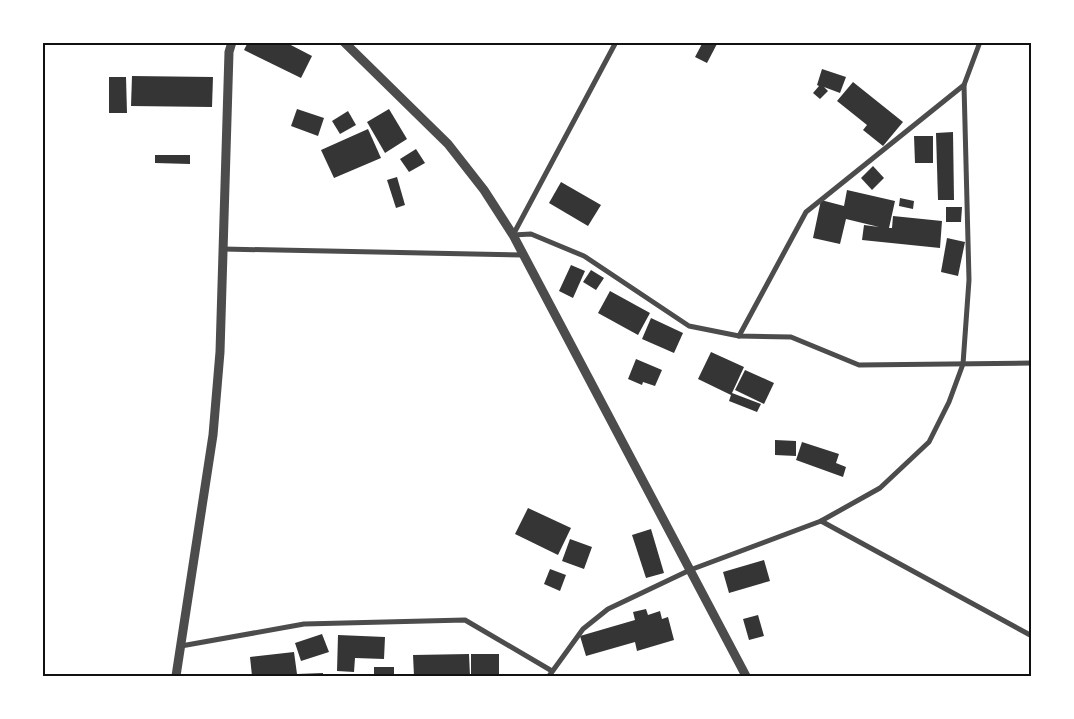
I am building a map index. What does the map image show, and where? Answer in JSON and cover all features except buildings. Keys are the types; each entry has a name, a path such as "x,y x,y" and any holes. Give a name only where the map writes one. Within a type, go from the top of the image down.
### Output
{"street":[{"path":"176,676 213,435 220,352 229,52 232,42"},
{"path":"344,42 448,144 484,190 513,235 746,676"},
{"path":"513,235 616,42"},
{"path":"549,676 584,629 608,609 690,570 822,521 880,488 929,442 949,402 963,364 969,280 964,85 980,42"},
{"path":"739,336 806,212 964,85"},
{"path":"513,235 531,234 584,256 688,326 739,336 792,337 859,365 1032,363"},
{"path":"222,249 525,255"},
{"path":"822,521 1032,636"},
{"path":"181,646 304,624 465,620 552,671"}]}
